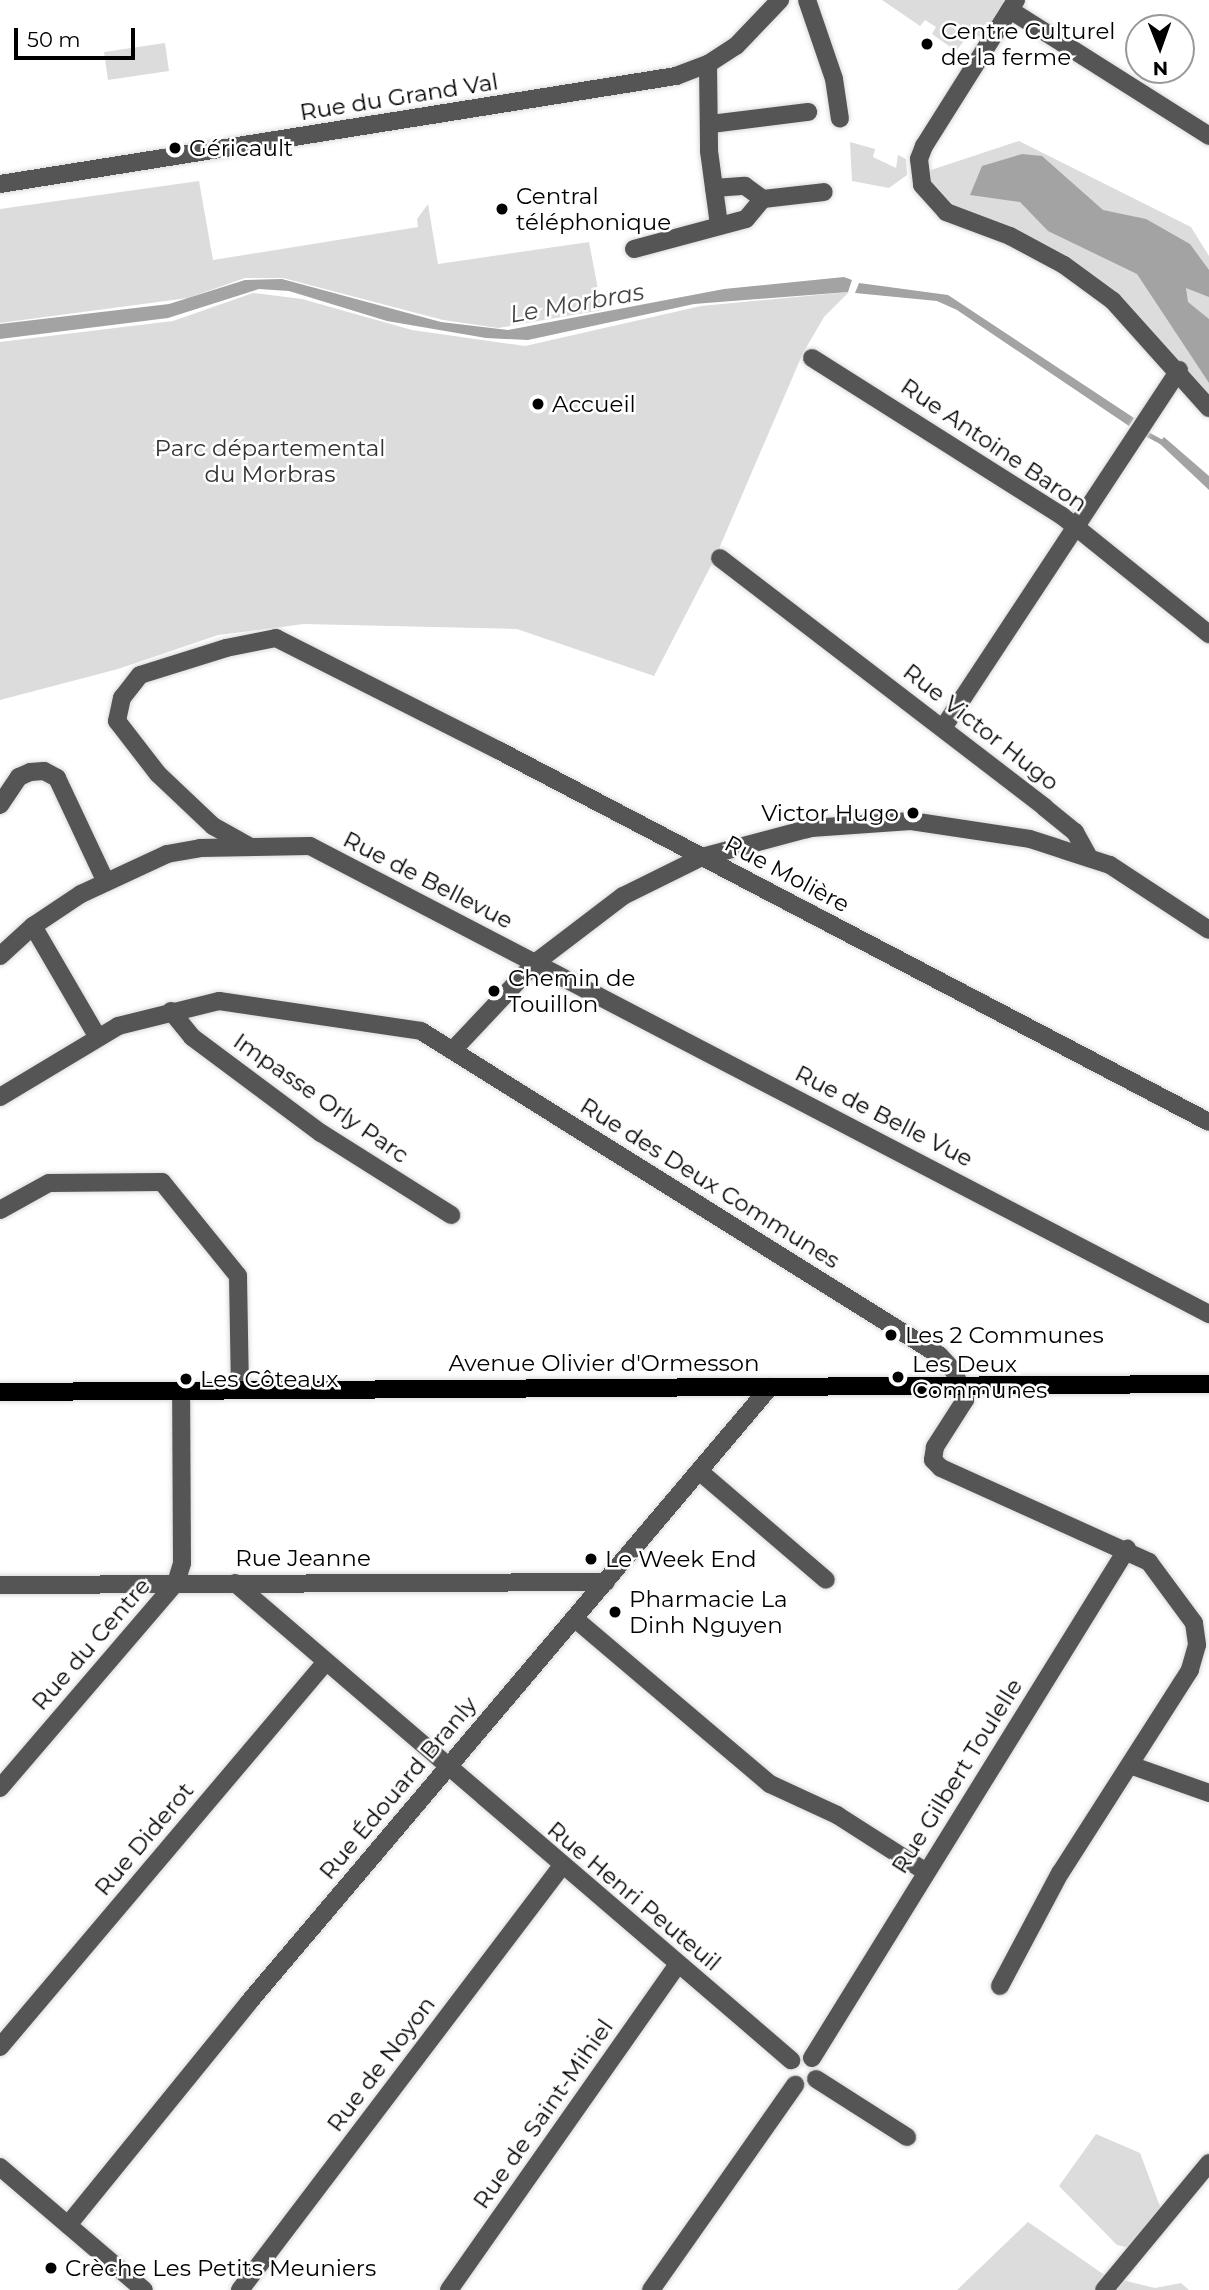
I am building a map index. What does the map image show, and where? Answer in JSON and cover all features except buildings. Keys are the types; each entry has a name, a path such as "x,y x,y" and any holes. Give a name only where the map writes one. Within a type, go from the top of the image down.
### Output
{"main road":[{"name":"Avenue Olivier d'Ormesson","path":"0,1392 1209,1384"}],"street":[{"name":"Rue du Grand Val","path":"0,184 650,81 708,64 736,46 780,0"},
{"path":"807,0 834,79 840,119"},
{"path":"1209,136 1013,5 924,146 919,159 922,185 946,212 1010,236 1064,265 1113,301 1179,370 1209,408"},
{"path":"708,64 714,188 719,225"},
{"path":"711,124 808,111"},
{"path":"714,188 745,186 763,199 824,192"},
{"path":"634,248 701,234 719,225 746,219 763,199"},
{"name":"Rue Antoine Baron","path":"812,358 976,457 1074,526 1209,634"},
{"path":"943,728 1179,370"},
{"name":"Rue Victor Hugo","path":"720,558 1074,832 1088,855 1129,875 1209,930"},
{"name":"Rue Molière","path":"249,846 213,826 134,746 117,721 122,698 140,675 217,650 276,638 343,670 1209,1122"},
{"path":"0,805 19,777 30,772 44,771 57,778 106,882"},
{"path":"453,1050 534,963 623,896 702,857 811,828 911,821 999,832 1088,855"},
{"name":"Rue de Bellevue","path":"0,956 33,926 106,882 167,854 249,846 310,846 534,963"},
{"path":"33,926 97,1036"},
{"name":"Rue de Belle Vue","path":"534,963 1209,1314"},
{"name":"Rue des Deux Communes","path":"171,1011 219,1001 421,1031 939,1355 962,1387"},
{"path":"0,1097 97,1036 171,1011"},
{"name":"Impasse Orly Parc","path":"171,1011 192,1037 321,1133 451,1215"},
{"path":"0,1210 49,1183 162,1182 238,1276 240,1390"},
{"name":"Rue Édouard Branly","path":"68,2225 446,1769 770,1387"},
{"path":"962,1387 965,1400 935,1447 933,1460 941,1468 1127,1549 1149,1562 1194,1623 1197,1645 1190,1670 1060,1873 1000,1986"},
{"name":"Rue du Centre","path":"0,1788 176,1583 182,1563 181,1391"},
{"path":"699,1471 826,1580"},
{"name":"Rue Gilbert Toulelle","path":"812,2058 1127,1549"},
{"name":"Rue Jeanne","path":"0,1585 606,1581"},
{"name":"Rue Henri Peuteuil","path":"235,1583 446,1769 791,2060"},
{"path":"574,1618 770,1784 837,1815 926,1872"},
{"name":"Rue Diderot","path":"0,2047 325,1663"},
{"path":"1130,1765 1209,1793"},
{"name":"Rue de Noyon","path":"240,2290 561,1867"},
{"name":"Rue de Saint-Mihiel","path":"449,2290 677,1965"},
{"path":"800,2055 812,2058 818,2068 816,2079 804,2086 795,2085 788,2075 791,2060 800,2055"},
{"path":"816,2079 907,2137"},
{"path":"651,2290 795,2085"},
{"path":"1104,2290 1209,2163"},
{"path":"0,2167 68,2225 134,2287"}],"green space":[{"path":"882,0 1007,0 981,38 971,32 956,51 932,34 936,27 925,20 920,26"},
{"path":"165,43 169,71 108,80 104,52"},
{"path":"1019,141 1191,227 1209,256 1209,398 1132,310 949,207 926,183 931,170"},
{"path":"850,142 875,149 873,157 896,168 898,155 906,159 907,175 889,188 852,181"},
{"path":"199,181 213,260 418,227 417,219 428,204 438,264 589,242 602,310 498,328 443,320 283,278 245,278 188,298 0,323 0,209"},
{"name":"Parc départemental du Morbras","path":"849,292 824,317 803,353 715,558 654,676 517,629 304,624 218,635 118,669 0,700 0,342 173,321 253,293 302,299 412,330 525,346 701,306"},
{"path":"1096,2134 1140,2153 1164,2217 1138,2250 1117,2245 1059,2186"},
{"path":"1028,2222 1106,2276 1155,2288 1181,2283 1189,2290 957,2290"}],"shaded area":[{"path":"1022,154 1042,156 1103,210 1146,219 1190,244 1209,270 1209,297 1186,288 1188,302 1209,319 1209,383 1137,274 1048,231 1020,202 970,195 982,166"},
{"path":"844,277 852,280 848,292 694,304 528,340 486,338 387,321 289,291 259,289 168,318 0,339 0,324 169,304 245,280 282,279 441,322 508,330 724,289"},
{"path":"859,283 948,295 1134,418 1129,426 957,310 937,301 855,293"},
{"path":"1164,437 1209,476 1209,490 1159,443"}],"waterway":[{"name":"Le Morbras","path":"1147,434 1166,444"}],"place":[{"name":"Centre Culturel de la ferme","path":"927,44"},
{"name":"Géricault","path":"175,148"},
{"name":"Central téléphonique","path":"502,209"},
{"name":"Accueil","path":"538,404"},
{"name":"Victor Hugo","path":"913,813"},
{"name":"Chemin de Touillon","path":"494,991"},
{"name":"Les 2 Communes","path":"891,1335"},
{"name":"Les Deux Communes","path":"898,1377"},
{"name":"Les Côteaux","path":"186,1379"},
{"name":"Le Week End","path":"591,1559"},
{"name":"Pharmacie La Dinh Nguyen","path":"615,1612"},
{"name":"Crèche Les Petits Meuniers","path":"51,2268"}]}
